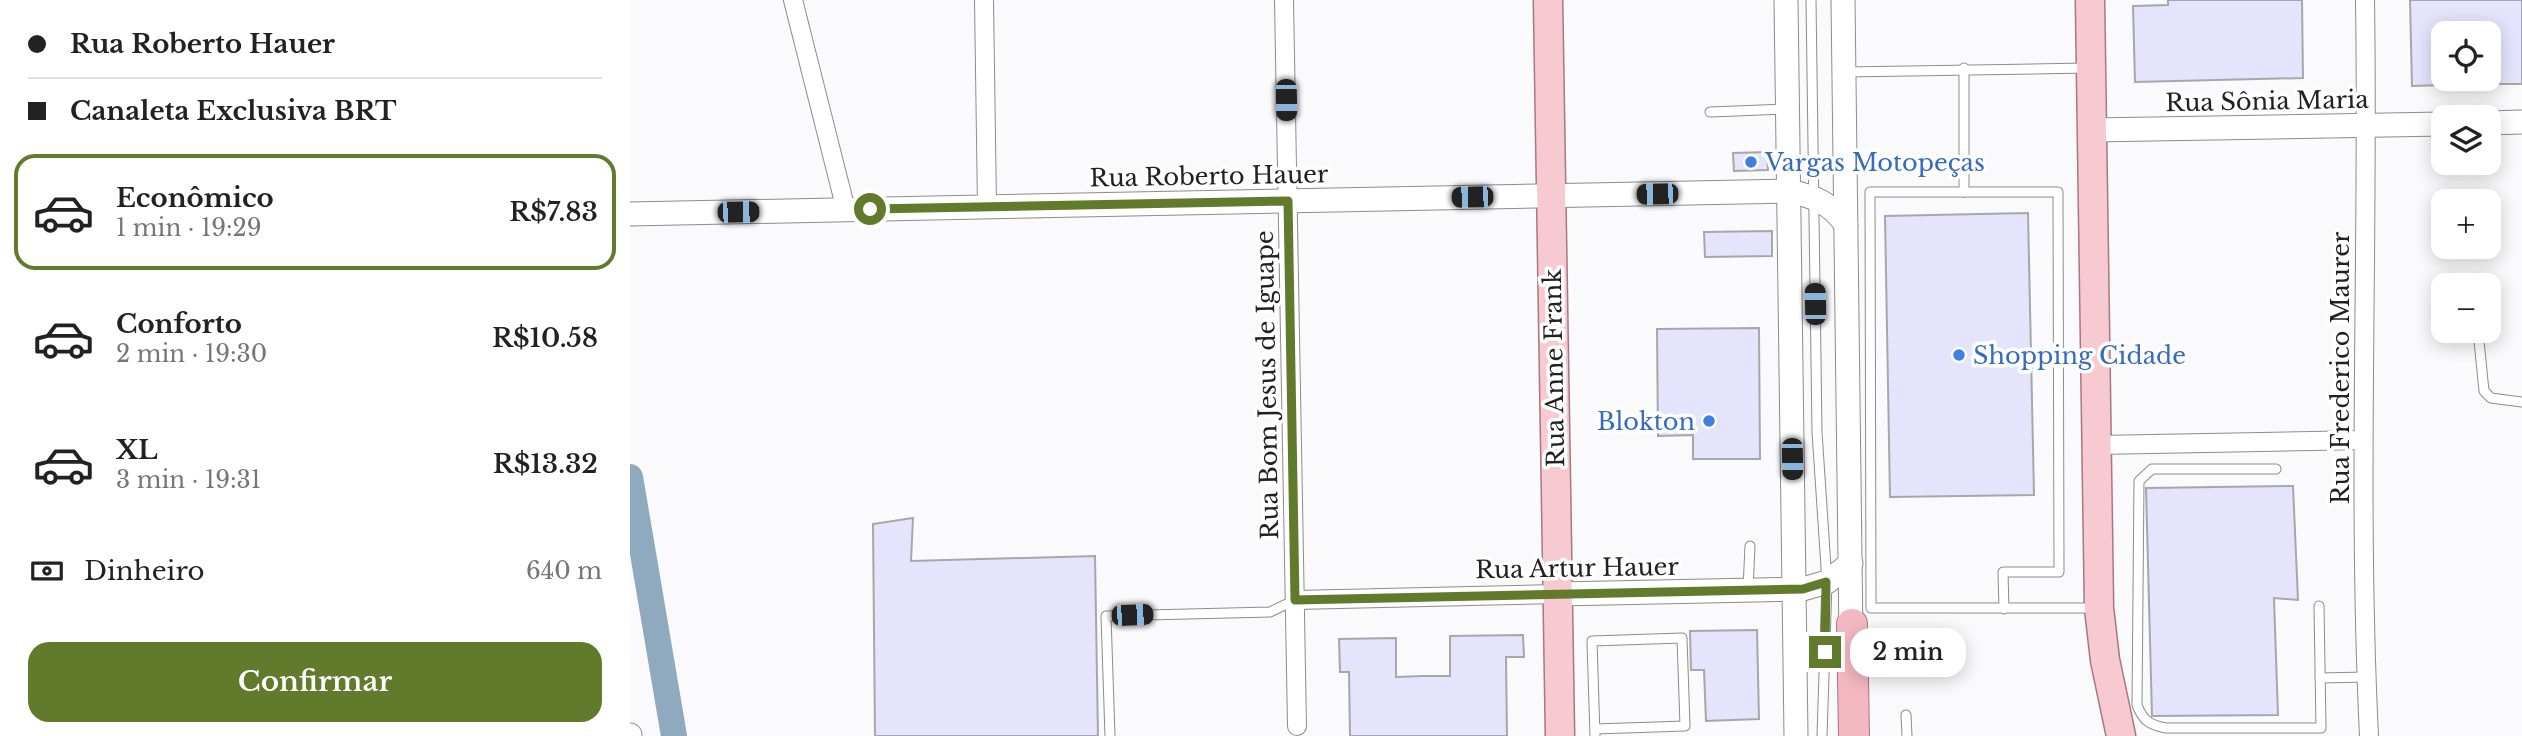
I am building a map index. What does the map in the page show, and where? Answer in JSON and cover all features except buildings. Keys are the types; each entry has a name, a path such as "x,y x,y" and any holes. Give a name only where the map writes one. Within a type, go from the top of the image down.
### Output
{"highway":[{"path":"1852,624 1854,736"}],"main road":[{"name":"Rua Anne Frank","path":"1548,0 1560,736"},
{"path":"2090,0 2099,608 2105,660 2121,736"}],"street":[{"path":"793,0 846,210"},
{"path":"984,0 988,207"},
{"name":"Rua Bom Jesus de Iguape","path":"1284,0 1297,726"},
{"path":"1786,0 1796,736"},
{"path":"1843,0 1846,225 1861,567 1852,624 1846,736"},
{"name":"Rua Frederico Maurer","path":"2365,0 2367,125 2363,440 2369,736"},
{"path":"2501,123 2522,122"},
{"name":"Rua Sônia Maria","path":"2092,130 2431,124"},
{"name":"Rua Roberto Hauer","path":"630,213 1788,191 1814,196"},
{"path":"1814,196 1838,213 1846,225"},
{"path":"2097,445 2363,440"},
{"name":"Rua Artur Hauer","path":"1295,600 1794,589 1815,587 1861,567"}],"lane":[{"path":"1811,0 1817,432 1826,582 1822,736"},
{"path":"1964,68 1964,192"},
{"path":"1844,72 2091,68"},
{"path":"1710,112 1787,109"},
{"path":"2004,609 2003,572 2059,572 2058,192 1870,192 1861,567 1871,608 2004,609 2099,608"},
{"path":"2478,343 2484,391 2490,398 2522,402"},
{"path":"2276,469 2152,468 2139,481 2137,705 2141,717 2152,725 2166,727 2321,728 2319,606"},
{"path":"1748,590 1750,546"},
{"path":"1110,736 1106,616 1270,612 1295,600"},
{"path":"1682,638 1685,726 1595,733 1592,640 1682,638"},
{"path":"2320,678 2366,677"},
{"path":"1906,715 1907,736"},
{"path":"1788,736 1796,736"}],"waterway":[{"path":"630,477 674,736"}],"place":[{"name":"Vargas Motopeças","path":"1751,162"},
{"name":"Shopping Cidade","path":"1959,355"},
{"name":"Blokton","path":"1709,421"}],"route":[{"path":"870,209 1288,201 1295,600 1803,589 1826,582 1825,652"}]}
